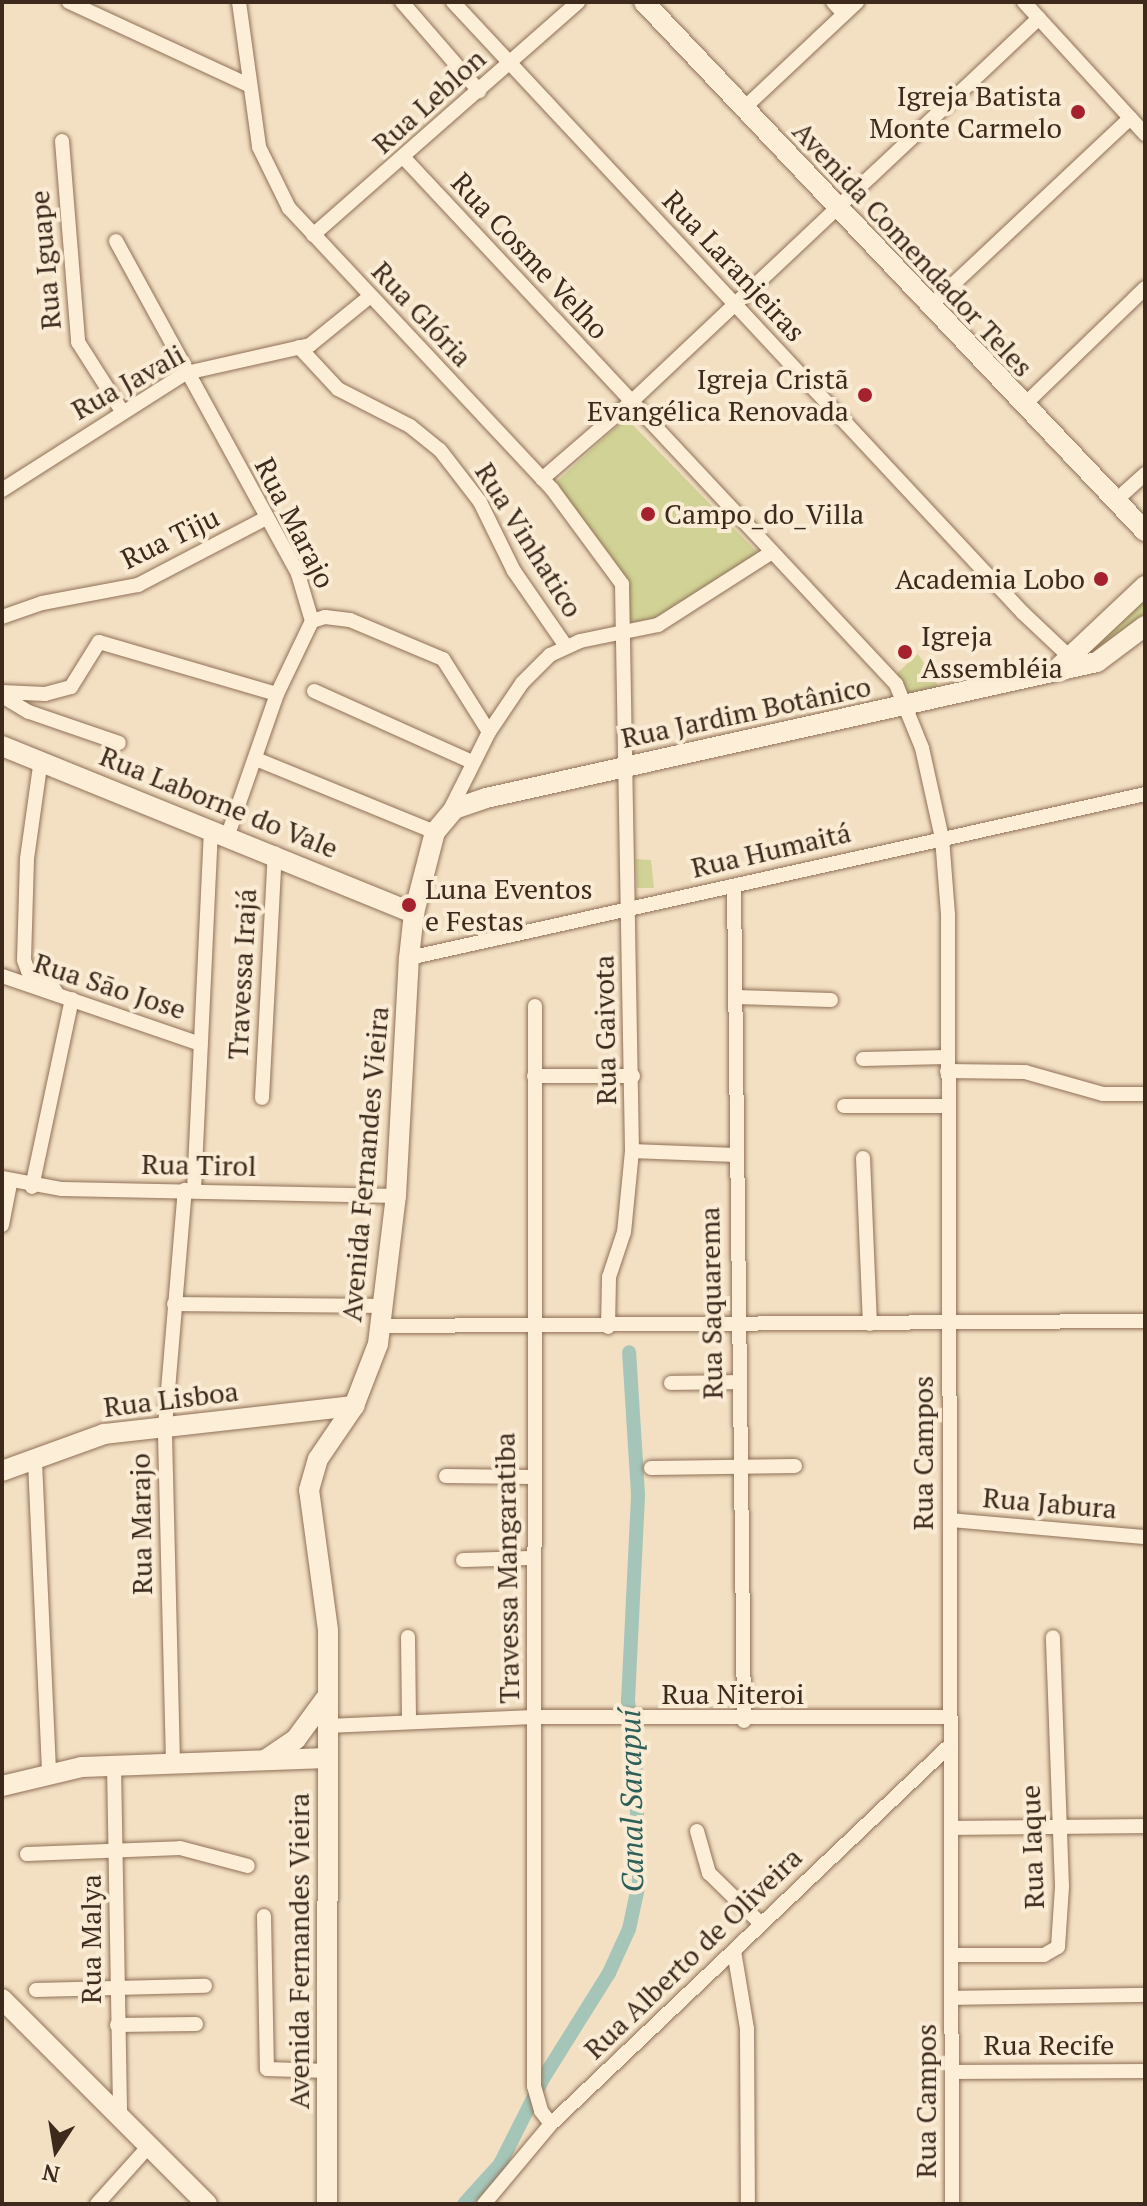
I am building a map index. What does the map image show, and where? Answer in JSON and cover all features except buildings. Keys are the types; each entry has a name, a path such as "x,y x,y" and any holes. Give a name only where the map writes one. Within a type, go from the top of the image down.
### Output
{"main road":[{"name":"Avenida Comendador Teles","path":"644,2 742,110 1145,531"},
{"name":"Rua Jardim Botânico","path":"1069,663 1145,586"},
{"name":"Rua Jardim Botânico","path":"448,814 486,798 906,707 1110,655 1145,626"},
{"name":"Rua Laborne do Vale","path":"2,746 275,853 414,913"},
{"name":"Avenida Fernandes Vieira","path":"327,2204 328,1630 309,1490 318,1459 354,1406 370,1374 383,1316 396,1196 414,913 435,832 448,814"},
{"name":"Rua Lisboa","path":"2,1471 35,1462 74,1441 165,1426 354,1406"},
{"name":"Avenida Fernandes Vieira","path":"265,1760 296,1739 327,1698"},
{"path":"2,1786 49,1771 114,1765 327,1758"},
{"path":"2,1999 120,2113 207,2204"}],"street":[{"path":"69,2 249,85"},
{"name":"Rua Glória","path":"239,2 259,147 271,180 313,235 369,297 542,479 617,573 626,633"},
{"path":"402,2 474,96"},
{"name":"Rua Laranjeiras","path":"453,2 507,64 1069,663"},
{"name":"Rua Leblon","path":"313,235 405,159 578,2"},
{"path":"833,2 844,14"},
{"path":"742,110 857,2"},
{"path":"1024,2 1145,134"},
{"path":"542,479 629,404 1039,18"},
{"path":"929,307 1130,118"},
{"name":"Rua Iguape","path":"62,141 78,342 122,411"},
{"name":"Rua Cosme Velho","path":"405,159 769,554 896,684 906,707"},
{"name":"Rua Marajo","path":"116,241 298,574 312,621 277,694 256,759 219,832 190,1190 174,1304 165,1426 173,1762"},
{"path":"1023,406 1145,288"},
{"name":"Rua Javali","path":"2,490 186,373 321,339 369,297"},
{"name":"Rua Vinhatico","path":"299,347 338,389 410,426 440,450 480,502 514,571 565,645"},
{"path":"1114,502 1145,474"},
{"name":"Rua Tiju","path":"2,617 42,603 138,585 266,518"},
{"path":"448,814 472,762 522,683 565,645 626,633 668,620 769,554"},
{"path":"312,621 325,617 350,620 443,659 489,732"},
{"name":"Rua Gaivota","path":"615,1328 609,1277 624,1232 632,1151 626,633"},
{"path":"2,694 45,694 71,687 99,642 277,694"},
{"path":"314,691 472,762"},
{"path":"2,694 29,712 119,743"},
{"name":"Rua Campos","path":"906,707 922,748 942,838 950,1520 947,1748 953,1828 952,2204"},
{"path":"41,759 27,859 24,960 28,971 50,982 57,994"},
{"path":"256,759 435,832"},
{"name":"Rua Humaitá","path":"409,958 1145,794"},
{"name":"Travessa Irajá","path":"262,1098 275,853"},
{"name":"Rua Saquarema","path":"734,886 738,1465 744,1721"},
{"name":"Rua Sāo Jose","path":"2,976 201,1044"},
{"path":"736,997 831,1000"},
{"path":"32,1187 72,999"},
{"name":"Travessa Mangaratiba","path":"535,1006 531,1477 534,2086 538,2105 551,2124"},
{"path":"863,1059 1025,1072 1103,1094 1145,1094"},
{"path":"534,1076 633,1076"},
{"path":"844,1106 947,1106"},
{"path":"632,1151 735,1155"},
{"path":"863,1158 870,1324"},
{"path":"2,1225 6,1181"},
{"name":"Rua Tirol","path":"6,1181 32,1187 396,1196"},
{"path":"174,1304 532,1327 1145,1321"},
{"path":"671,1383 739,1382"},
{"path":"35,1462 49,1771"},
{"path":"651,1468 795,1466"},
{"path":"446,1476 531,1477"},
{"name":"Rua Jabura","path":"950,1520 1145,1537"},
{"path":"463,1560 531,1558"},
{"path":"408,1637 409,1722"},
{"name":"Rua Iaque","path":"952,1955 1044,1955 1058,1947 1059,1827 1053,1637"},
{"name":"Rua Niteroi","path":"327,1726 534,1717 744,1721 948,1717"},
{"name":"Rua Alberto de Oliveira","path":"484,2204 551,2124 947,1748"},
{"name":"Rua Malya","path":"114,1765 120,2113"},
{"path":"953,1828 1145,1826"},
{"path":"697,1831 709,1873 761,1924"},
{"path":"27,1854 180,1848 248,1866"},
{"path":"264,1916 267,2069 327,2071"},
{"path":"734,1951 747,2029 748,2204"},
{"path":"36,1990 205,1986"},
{"path":"952,1998 1145,1995"},
{"path":"117,2025 196,2024"},
{"name":"Rua Recife","path":"952,2072 1145,2071"},
{"path":"97,2204 150,2145"}],"green space":[{"name":"Campo_do_Villa","path":"626,418 759,554 651,621 636,624 629,618 612,557 553,485"},
{"path":"1145,578 1145,621 1103,653 1085,655"},
{"path":"918,654 944,695 916,704 886,683"},
{"path":"636,859 651,860 654,888 637,888"}],"waterway":[{"name":"Canal Sarapuí","path":"464,2204 500,2164 544,2077 609,1973 629,1929 639,1883 635,1749 628,1701 638,1494 629,1352"}],"place":[{"name":"Igreja Batista Monte Carmelo","path":"1078,112"},
{"name":"Igreja Cristã Evangélica Renovada","path":"865,395"},
{"name":"Campo_do_Villa","path":"648,514"},
{"name":"Academia Lobo","path":"1101,579"},
{"name":"Igreja Assembléia","path":"905,652"},
{"name":"Luna Eventos e Festas","path":"409,905"}]}
